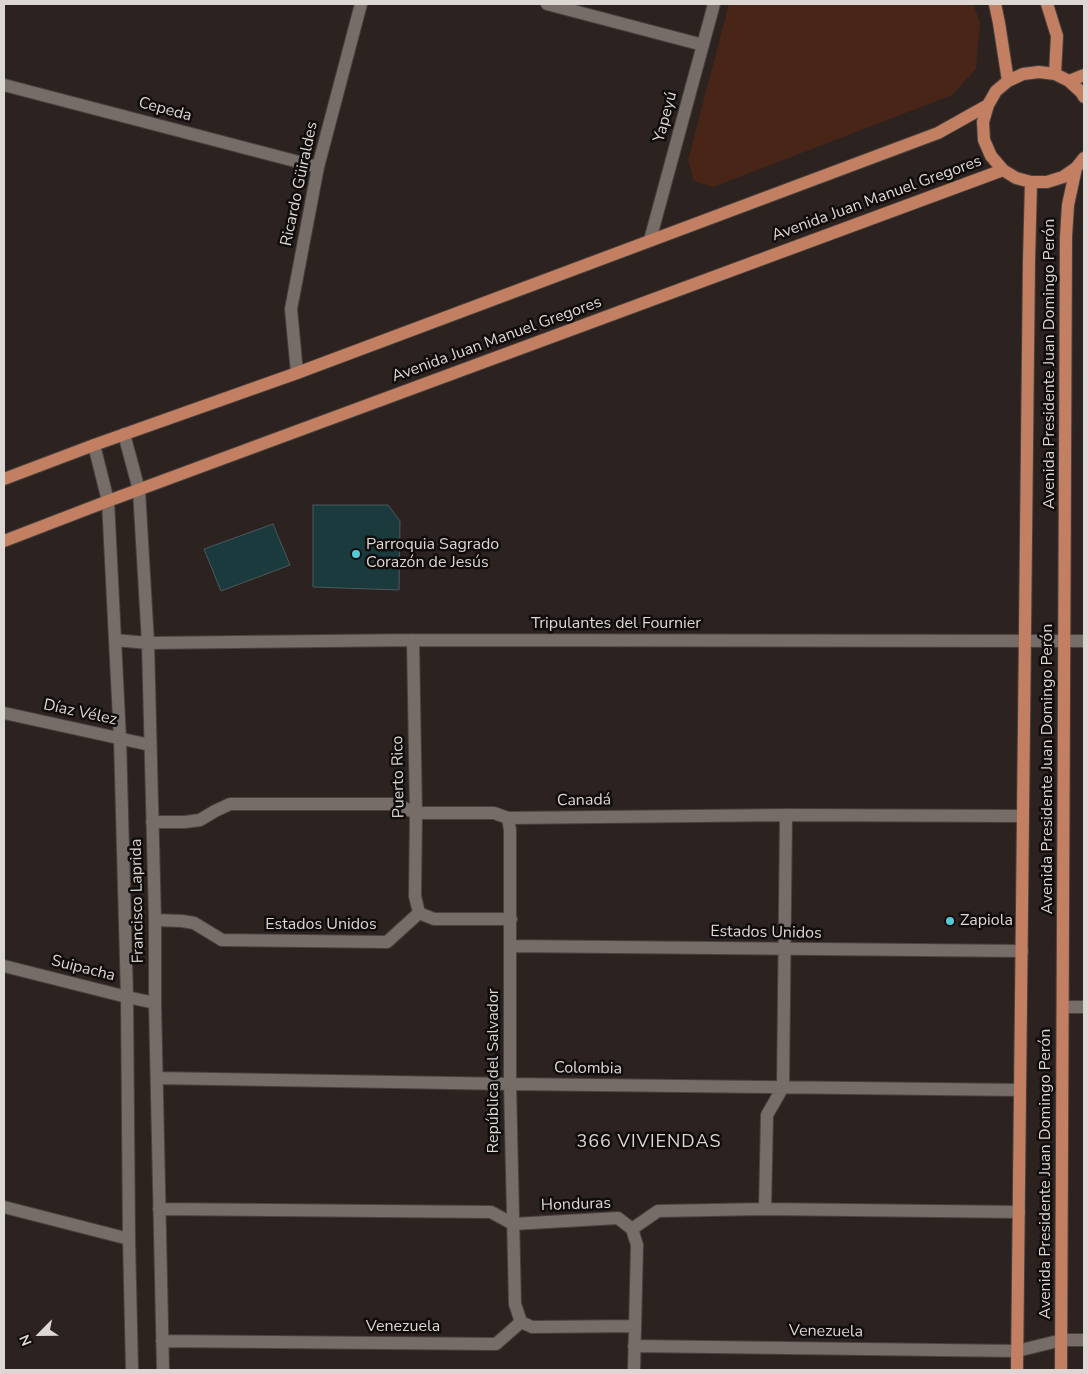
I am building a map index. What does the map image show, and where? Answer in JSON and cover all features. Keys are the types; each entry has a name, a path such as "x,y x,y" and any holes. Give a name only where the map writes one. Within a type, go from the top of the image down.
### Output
{"main road":[{"path":"995,4 1008,80"},
{"path":"1047,4 1056,36 1055,74"},
{"path":"1084,97 1069,81 1055,74 1039,72 1023,74 1008,80 996,91 988,105 983,122 984,140 991,156 1003,170 1016,178 1031,182 1047,182 1062,177 1076,168 1084,158"},
{"path":"1069,81 1084,75"},
{"path":"4,480 124,434 297,373 938,133 988,105"},
{"name":"Avenida Presidente Juan Domingo Perón","path":"1061,1370 1066,237 1068,205 1076,168"},
{"name":"Avenida Juan Manuel Gregores","path":"4,541 1003,170"},
{"name":"Avenida Presidente Juan Domingo Perón","path":"1017,1370 1031,182"}],"street":[{"name":"Ricardo Güiraldes","path":"297,373 291,309 318,167 361,4"},
{"path":"546,4 703,46"},
{"name":"Yapeyú","path":"650,240 714,4"},
{"name":"Cepeda","path":"4,85 318,167"},
{"name":"Francisco Laprida","path":"124,434 139,490 148,643 163,1370"},
{"name":"Francisco Laprida","path":"94,445 108,501 120,739 127,997 132,1370"},
{"name":"Tripulantes del Fournier","path":"115,640 148,643 413,640 1084,641"},
{"name":"Puerto Rico","path":"413,640 416,813 415,896 419,913"},
{"name":"Díaz Vélez","path":"4,713 150,745"},
{"name":"Canadá","path":"152,822 200,820 230,804 395,804 416,813 494,813 508,818 786,815 1023,816"},
{"path":"765,1208 767,1115 783,1087 786,815"},
{"name":"República del Salvador","path":"508,818 510,830 511,919 510,1084 512,1224 515,1304 521,1322"},
{"path":"419,913 434,919 511,919"},
{"name":"Estados Unidos","path":"155,920 194,923 222,940 387,942 419,913"},
{"name":"Estados Unidos","path":"510,946 1022,951"},
{"name":"Suipacha","path":"4,966 155,1003"},
{"path":"1064,1007 1084,1007"},
{"name":"Colombia","path":"156,1078 1020,1090"},
{"path":"4,1207 129,1239"},
{"path":"634,1370 637,1245 632,1229 658,1211 765,1208 1019,1212"},
{"path":"159,1209 491,1212 512,1224"},
{"name":"Honduras","path":"512,1224 618,1218 632,1229"},
{"path":"521,1322 532,1327 635,1326"},
{"name":"Venezuela","path":"162,1342 496,1344 521,1322"},
{"name":"Venezuela","path":"634,1346 1017,1351 1062,1340 1084,1340"}],"shaded area":[{"path":"729,4 973,4 980,22 976,69 952,95 713,187 694,181 688,160"}],"building":[{"name":"Parroquia Sagrado Corazón de Jesús","path":"313,505 388,505 400,521 399,590 313,587"},
{"path":"273,524 290,565 221,591 204,549"}],"place":[{"name":"Parroquia Sagrado Corazón de Jesús","path":"356,554"},
{"name":"Zapiola","path":"950,921"}],"district":[{"name":"366 VIVIENDAS","path":"649,1143"}]}
